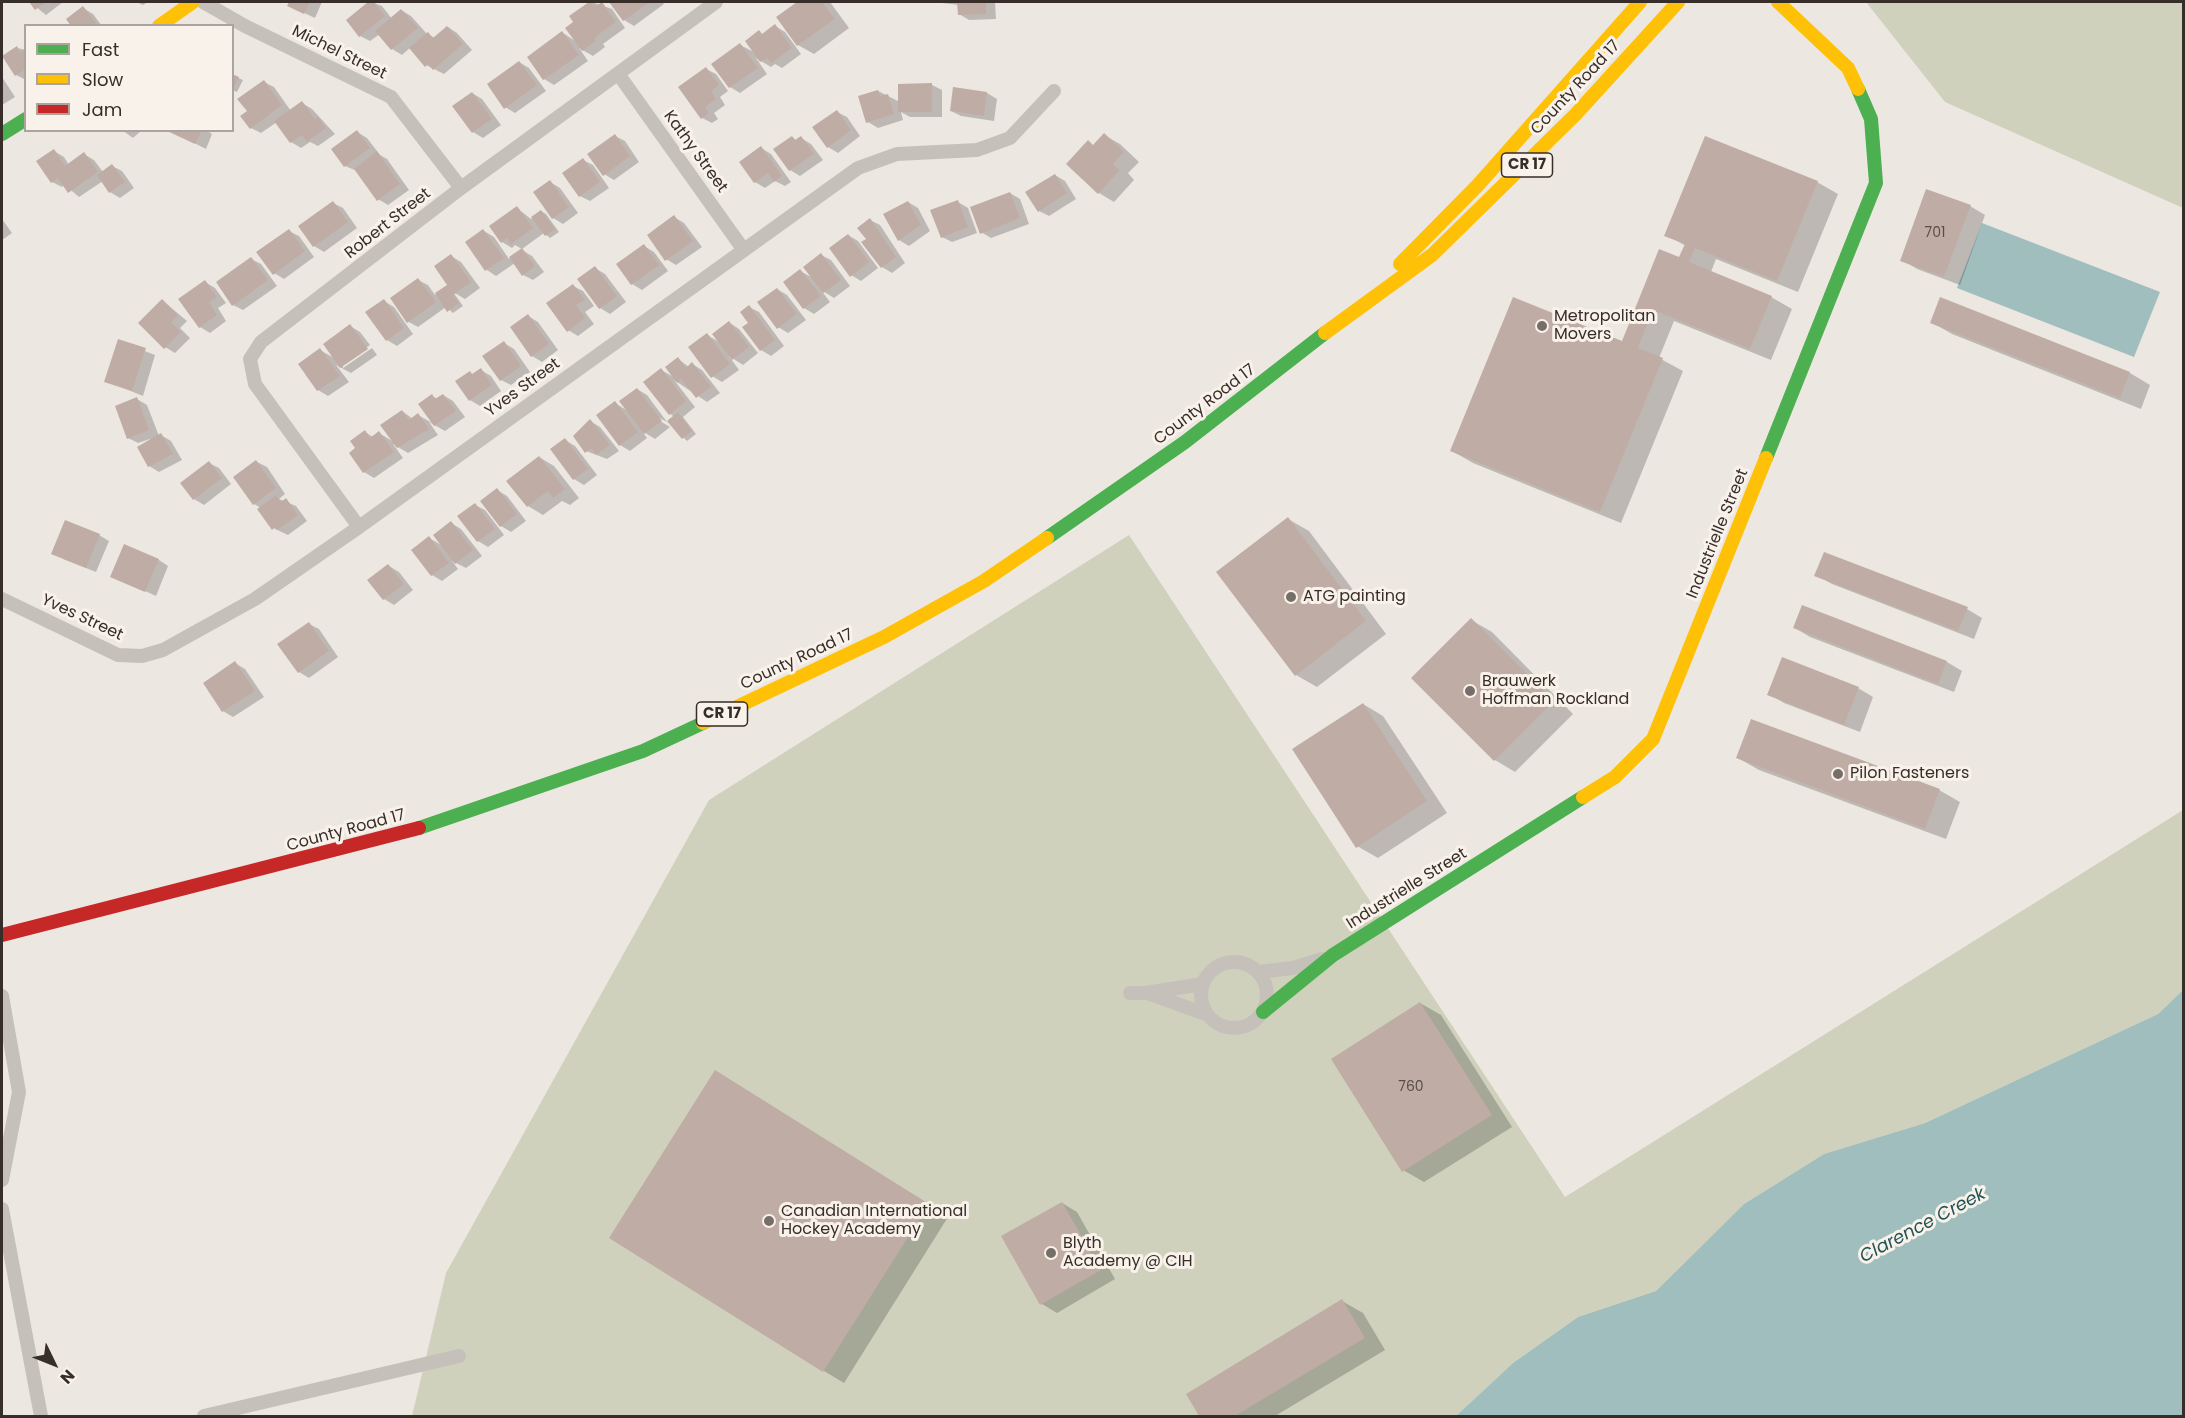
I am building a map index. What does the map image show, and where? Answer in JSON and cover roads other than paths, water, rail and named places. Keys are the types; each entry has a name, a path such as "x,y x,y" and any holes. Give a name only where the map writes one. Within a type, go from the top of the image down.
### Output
{"main road":[{"path":"162,24 193,2"},
{"name":"County Road 17","path":"1357,308 1478,185 1640,2"},
{"name":"County Road 17","path":"2,935 402,834 643,751 884,637 984,581 1185,442 1357,308 1432,255 1504,188 1575,116 1678,2"},
{"name":"Industrielle Street","path":"1263,1012 1333,955 1615,777 1653,739 1876,183 1871,119 1848,68 1778,2"},
{"path":"2,134 24,120"}],"street":[{"name":"Michel Street","path":"203,2 245,26 391,97 461,188"},
{"name":"Robert Street","path":"359,527 255,384 250,359 261,342 461,188 619,75 716,2"},
{"name":"Kathy Street","path":"619,75 743,249"},
{"name":"Yves Street","path":"2,599 118,655 141,656 163,650 255,599 359,527 858,168 897,154 976,150 1010,138 1054,91"},
{"name":"Industrielle Street","path":"1203,984 1209,975 1227,963 1238,963 1258,972 1293,968 1333,955"},
{"path":"1258,972 1267,991 1263,1012"},
{"path":"1130,993 1145,993 1203,984 1201,995 1208,1015"},
{"name":"Industrielle Street","path":"1145,993 1208,1015 1215,1023 1236,1029 1247,1026 1263,1012"},
{"path":"2,996 19,1092 2,1180"},
{"path":"2,1209 4,1235 41,1416"},
{"path":"204,1416 459,1356"}],"water":[{"path":"1982,223 2160,292 2134,357 1957,288"},
{"name":"Clarence Creek","path":"2183,990 2183,1415 1456,1416 1513,1363 1578,1317 1656,1291 1744,1204 1824,1154 1925,1123 2158,1014"}],"place":[{"name":"Metropolitan Movers","path":"1542,326"},
{"name":"ATG painting","path":"1291,597"},
{"name":"Brauwerk Hoffman Rockland","path":"1470,691"},
{"name":"Pilon Fasteners","path":"1838,774"},
{"name":"Canadian International Hockey Academy","path":"769,1221"},
{"name":"Blyth Academy @ CIH","path":"1051,1253"}]}
